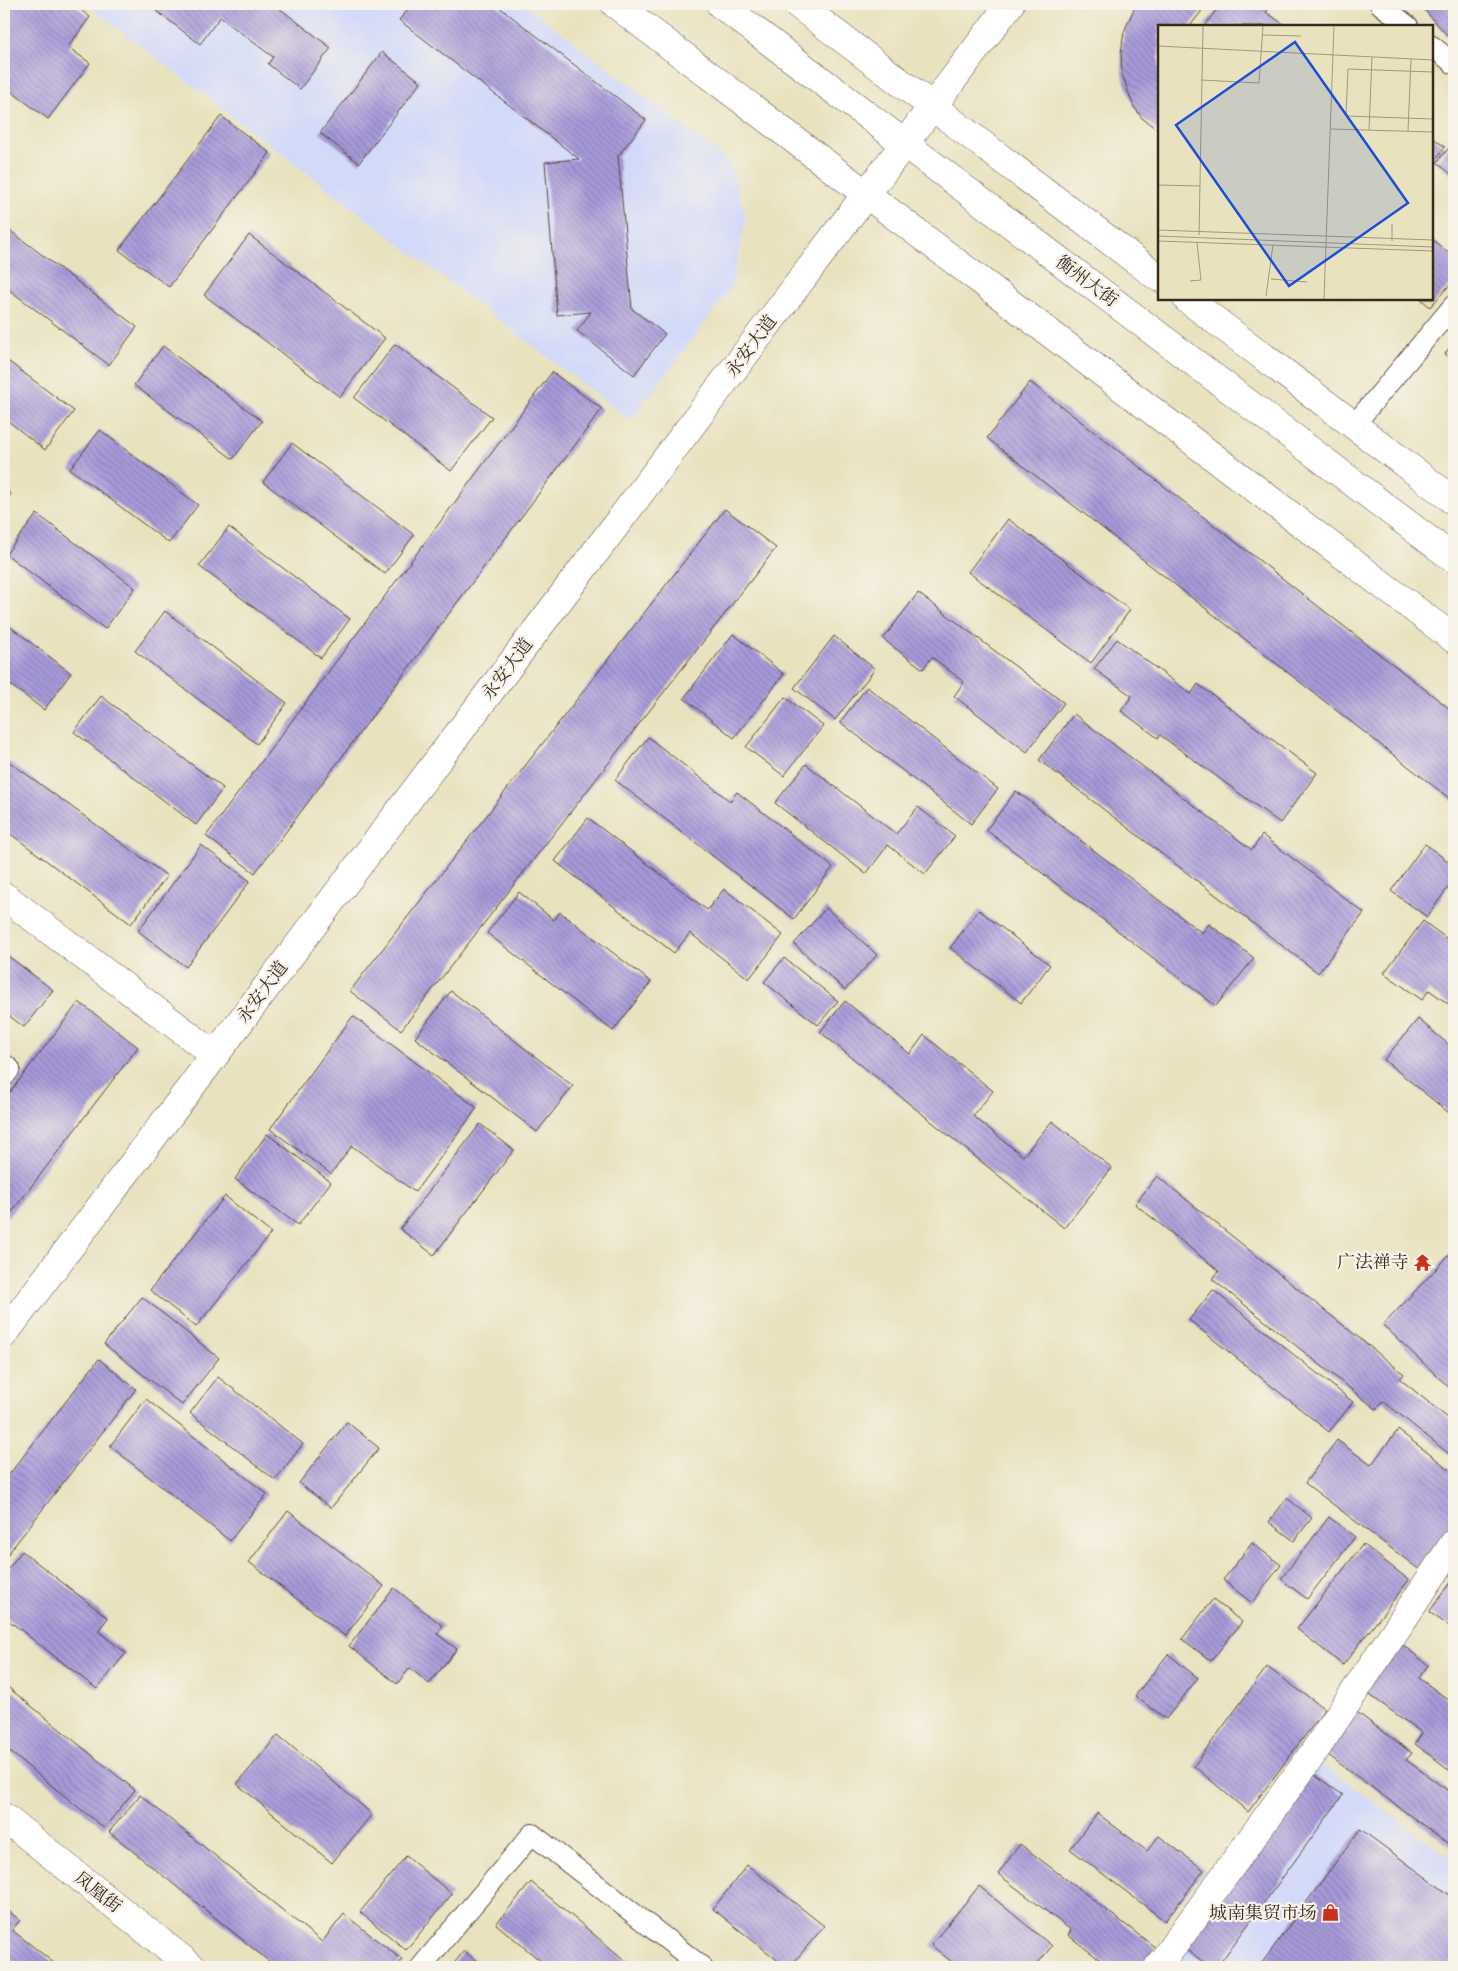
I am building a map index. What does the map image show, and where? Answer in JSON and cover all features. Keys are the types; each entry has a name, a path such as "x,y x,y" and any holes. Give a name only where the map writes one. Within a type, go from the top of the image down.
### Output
{"street":[{"path":"615,4 1454,639"},
{"name":"衡州大街","path":"720,4 1454,559"},
{"path":"797,4 1158,277"},
{"name":"永安大道","path":"4,1334 1010,4"},
{"path":"1188,300 1454,501"},
{"path":"4,896 215,1055"},
{"path":"1158,1967 1312,1755 1454,1543"},
{"name":"凤凰街","path":"4,1817 192,1967"}],"lane":[{"path":"1380,4 1407,25"},
{"path":"1433,47 1454,64"},
{"path":"1354,425 1454,305"},
{"path":"4,1064 10,1069 4,1077"},
{"path":"421,1967 532,1834 702,1967"}],"shaded area":[{"path":"86,4 524,4 729,161 746,218 732,286 631,421"},
{"name":"城南集贸市场","path":"1319,1762 1454,1860 1454,1967 1173,1967"}],"building":[{"path":"4,4 73,4 90,17 68,47 90,63 48,119 4,86"},
{"path":"152,4 274,4 331,48 300,89 268,64 273,57 220,17 200,44 150,6"},
{"path":"412,4 495,4 646,120 618,156 632,309 665,334 634,375 577,331 591,312 557,315 545,162 579,159 399,20"},
{"path":"1136,4 1207,4 1191,25 1158,25 1158,130 1142,118 1133,105 1122,74 1121,53 1124,32"},
{"path":"1221,4 1273,4 1266,12 1285,25 1205,25"},
{"path":"1419,4 1454,4 1454,43"},
{"path":"382,52 421,82 359,163 320,133"},
{"path":"221,116 270,153 169,287 119,250"},
{"path":"1433,138 1445,147 1433,163"},
{"path":"1454,142 1454,177 1437,162"},
{"path":"4,226 137,327 109,365 4,286"},
{"path":"249,235 385,338 340,397 204,295"},
{"path":"1433,240 1454,258 1454,280 1430,307 1422,300 1433,300"},
{"path":"1454,341 1454,362 1445,354"},
{"path":"395,344 492,417 451,471 354,398"},
{"path":"163,346 262,421 233,459 134,385"},
{"path":"4,358 74,411 45,450 4,418"},
{"path":"552,372 602,409 255,873 206,836"},
{"path":"1030,382 1454,712 1454,802 987,438"},
{"path":"100,430 198,505 169,543 70,469"},
{"path":"292,443 414,535 385,574 263,482"},
{"path":"4,489 11,494 4,504"},
{"path":"725,509 776,548 401,1030 350,991"},
{"path":"37,514 135,588 105,629 6,554"},
{"path":"1008,519 1130,610 1091,663 968,572"},
{"path":"229,527 350,619 321,658 199,566"},
{"path":"918,593 1064,703 1027,752 954,696 964,682 932,657 923,669 883,639"},
{"path":"165,611 287,703 257,744 135,651"},
{"path":"4,622 71,673 44,710 4,680"},
{"path":"733,634 784,674 734,738 684,698"},
{"path":"834,636 875,669 835,720 794,688"},
{"path":"1117,639 1191,694 1198,684 1317,773 1280,823 1160,735 1158,738 1121,711 1132,696 1094,669"},
{"path":"867,687 998,789 971,824 840,722"},
{"path":"101,696 223,788 196,825 74,732"},
{"path":"785,697 823,726 784,776 746,747"},
{"path":"1074,714 1252,850 1262,835 1364,913 1318,973 1039,760"},
{"path":"648,737 730,801 737,792 833,867 794,919 615,780"},
{"path":"4,758 167,876 131,924 4,829"},
{"path":"806,764 896,834 918,807 955,836 925,874 888,845 866,874 775,803"},
{"path":"1016,791 1202,933 1209,924 1254,958 1216,1006 986,830"},
{"path":"588,818 707,910 724,889 783,935 749,979 690,933 674,953 555,861"},
{"path":"1425,844 1454,866 1454,879 1427,917 1391,891"},
{"path":"201,845 250,881 186,967 138,931"},
{"path":"519,892 554,920 560,912 651,982 613,1031 487,933"},
{"path":"826,908 877,955 845,990 794,944"},
{"path":"979,910 1050,965 1021,1003 950,948"},
{"path":"1423,921 1454,944 1454,1008 1429,990 1422,1000 1384,973"},
{"path":"4,953 53,990 24,1027 4,1012"},
{"path":"784,958 838,1001 818,1025 764,982"},
{"path":"451,991 573,1086 537,1132 415,1038"},
{"path":"845,1001 910,1054 924,1035 993,1091 973,1116 1023,1156 1052,1121 1112,1168 1064,1228 820,1032"},
{"path":"79,1002 138,1047 8,1217 4,1214 4,1100"},
{"path":"353,1016 477,1108 415,1192 352,1146 331,1174 270,1129"},
{"path":"1418,1019 1454,1049 1454,1117 1384,1060"},
{"path":"480,1124 514,1150 434,1255 400,1229"},
{"path":"267,1134 331,1182 298,1225 235,1179"},
{"path":"1157,1176 1404,1374 1400,1379 1454,1423 1454,1458 1383,1401 1376,1409 1212,1279 1219,1271 1135,1204"},
{"path":"225,1196 271,1233 196,1327 150,1290"},
{"path":"1454,1250 1454,1392 1383,1325"},
{"path":"1213,1290 1353,1402 1329,1432 1189,1320"},
{"path":"142,1297 219,1358 182,1405 104,1344"},
{"path":"99,1359 136,1389 4,1559 4,1481"},
{"path":"218,1377 303,1444 275,1480 190,1413"},
{"path":"146,1399 267,1494 230,1541 110,1446"},
{"path":"347,1422 379,1448 331,1508 299,1483"},
{"path":"1398,1430 1454,1473 1454,1527 1421,1571 1305,1483 1337,1440 1371,1465"},
{"path":"1287,1498 1312,1518 1294,1541 1269,1522"},
{"path":"288,1511 384,1586 345,1636 249,1562"},
{"path":"1329,1517 1355,1537 1307,1599 1281,1579"},
{"path":"1252,1543 1281,1565 1252,1603 1223,1580"},
{"path":"1363,1544 1409,1580 1343,1665 1297,1629"},
{"path":"22,1551 108,1618 98,1631 126,1653 97,1689 4,1617 4,1574"},
{"path":"1451,1582 1454,1584 1454,1619 1449,1626 1429,1612"},
{"path":"394,1588 443,1626 437,1634 457,1649 429,1684 410,1668 397,1684 349,1646"},
{"path":"1213,1599 1242,1622 1211,1661 1182,1639"},
{"path":"1399,1642 1428,1665 1419,1678 1454,1704 1454,1773 1415,1744 1422,1733 1363,1690"},
{"path":"1168,1654 1198,1678 1166,1719 1135,1696"},
{"path":"1267,1667 1325,1709 1248,1812 1194,1766"},
{"path":"4,1684 135,1790 104,1828 4,1747"},
{"path":"1354,1710 1412,1753 1406,1760 1454,1795 1454,1848 1324,1752"},
{"path":"278,1735 372,1814 332,1863 237,1784"},
{"path":"1313,1774 1343,1795 1217,1967 1210,1967 1186,1949"},
{"path":"140,1795 322,1942 344,1914 402,1960 396,1967 276,1967 109,1832"},
{"path":"1097,1813 1147,1851 1159,1836 1204,1870 1165,1921 1070,1849"},
{"path":"1360,1829 1454,1898 1454,1967 1259,1967"},
{"path":"1020,1844 1156,1948 1141,1967 1109,1967 1068,1935 1071,1930 998,1874"},
{"path":"406,1856 452,1894 406,1950 360,1912"},
{"path":"747,1865 824,1926 790,1967 786,1967 713,1909"},
{"path":"531,1882 633,1967 548,1967 496,1924"},
{"path":"979,1886 1052,1946 1035,1967 958,1967 931,1945"},
{"path":"4,1908 20,1920 12,1930 59,1967 4,1967"},
{"path":"464,1951 484,1967 451,1967"}],"place":[{"name":"广法禅寺","path":"1423,1262"},
{"name":"城南集贸市场","path":"1331,1913"}]}
